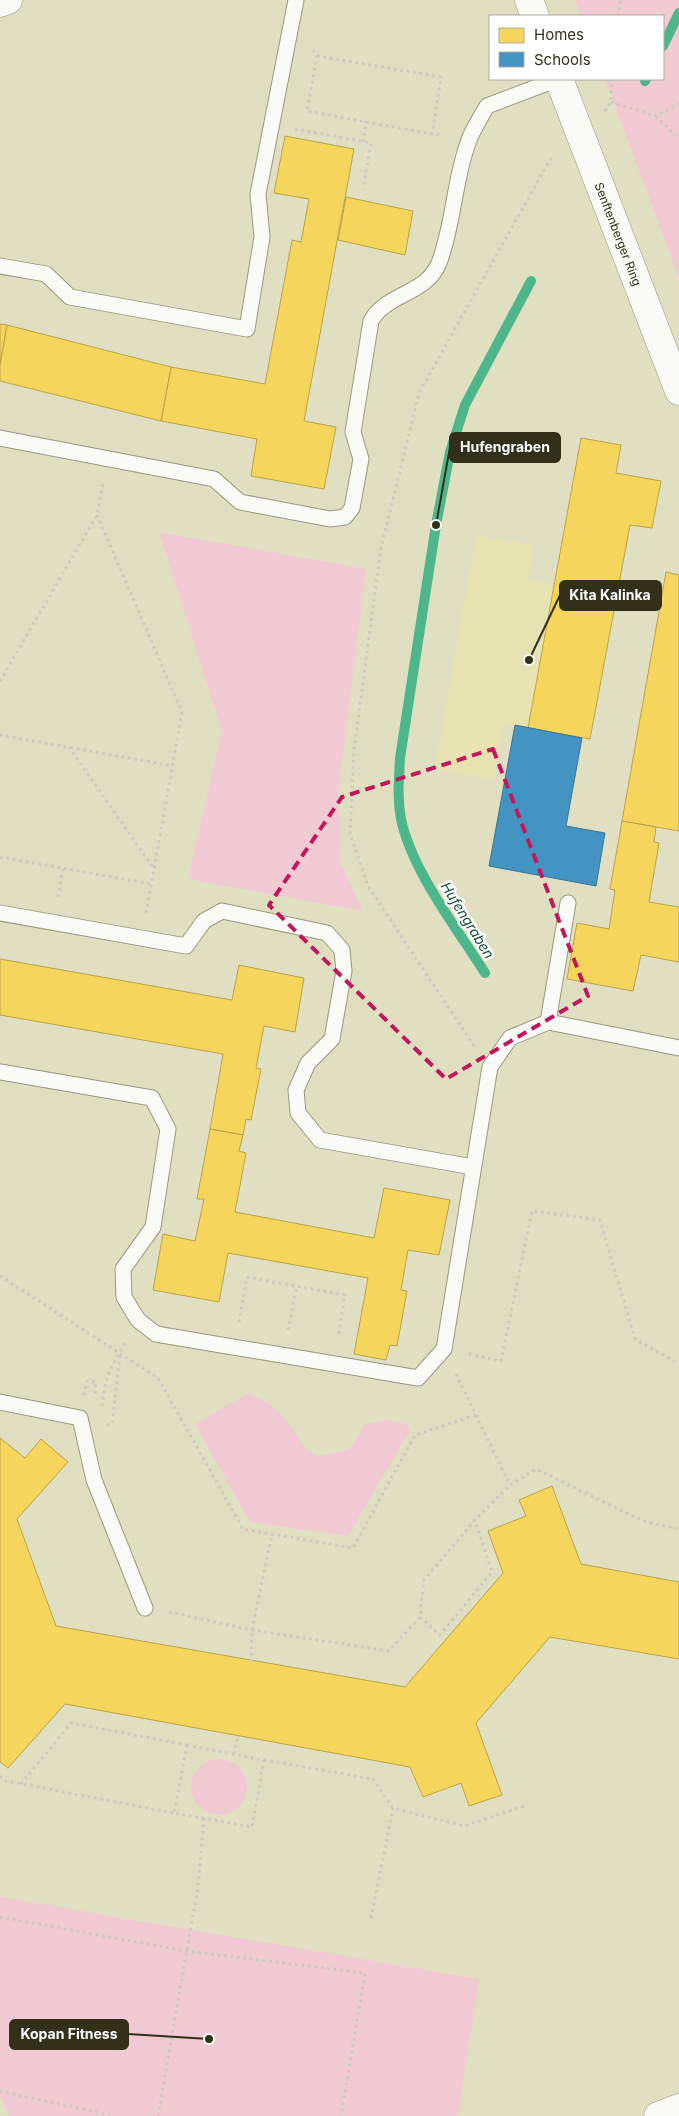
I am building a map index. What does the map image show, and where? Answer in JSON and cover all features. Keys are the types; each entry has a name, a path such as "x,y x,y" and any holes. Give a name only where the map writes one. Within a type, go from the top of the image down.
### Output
{"street":[{"path":"0,3 8,0"},
{"path":"529,0 535,15"},
{"name":"Senftenberger Ring","path":"558,80 679,391"},
{"path":"658,2116 679,2108"}],"lane":[{"path":"0,266 46,274 70,297 246,329 262,236 258,194 296,0"},
{"path":"0,438 214,478 240,502 330,519 345,517 352,508 362,459 353,432 371,321 384,305 418,288 438,264 469,140 487,106 555,80"},
{"path":"548,1022 568,903"},
{"path":"0,913 186,946 204,921 222,911 327,933 342,950 344,971 332,1040 308,1063 296,1090 298,1113 320,1140 473,1168"},
{"path":"0,1072 152,1098 168,1129 153,1227 123,1269 124,1297 138,1320 156,1334 418,1378 444,1349 490,1067 510,1038 548,1022 679,1048"},
{"path":"0,1402 80,1418 94,1480 145,1608"}],"path":[{"path":"618,15 622,0"},
{"path":"287,45 312,50 317,56 440,78 432,134"},
{"path":"317,56 307,111 469,140"},
{"path":"611,80 612,102 656,116 679,139"},
{"path":"656,116 679,104"},
{"path":"363,142 366,121"},
{"path":"272,125 371,143 363,189"},
{"path":"490,1067 368,886 350,834 354,749 381,548 419,393 551,158"},
{"path":"0,680 97,515 107,458"},
{"path":"97,515 182,712 142,938"},
{"path":"0,735 173,766"},
{"path":"69,747 154,869"},
{"path":"0,857 152,884"},
{"path":"444,1349 501,1361 532,1211 600,1220 635,1339 679,1364"},
{"path":"0,1276 158,1378 243,1530 353,1548 415,1435 476,1414"},
{"path":"235,1347 247,1277 344,1295 334,1364"},
{"path":"283,1355 296,1286"},
{"path":"444,1349 510,1485"},
{"path":"108,1376 120,1352"},
{"path":"116,1391 120,1352"},
{"path":"145,1608 252,1630 389,1651 420,1617 424,1580 475,1520 510,1485 536,1469 643,1521 679,1529"},
{"path":"420,1617 440,1636 492,1572 475,1520"},
{"path":"251,1662 252,1630 272,1534"},
{"path":"21,1784 71,1723 373,1779 393,1808 464,1826 524,1806"},
{"path":"234,1754 238,1735"},
{"path":"174,1813 186,1745"},
{"path":"0,1776 6,1781 252,1827 264,1760"},
{"path":"370,1918 393,1808"},
{"path":"158,2116 198,1887 204,1818"},
{"path":"0,1916 186,1951 365,1973 341,2116"},
{"path":"0,2091 114,2116"}],"highlighted area":[{"path":"493,749 588,996 446,1079 269,905 342,797"}],"shaded area":[{"path":"575,0 679,0 679,278 605,80 664,80 664,15 581,15"},
{"path":"159,532 366,569 338,795 341,863 363,911 188,879 222,731"},
{"path":"476,535 534,545 528,580 616,596 590,739 504,724 494,780 435,769"},
{"path":"247,1394 258,1398 275,1409 309,1452 317,1456 349,1450 365,1424 386,1420 406,1423 410,1430 348,1536 250,1522 195,1424"},
{"path":"219,1759 230,1761 239,1767 245,1776 247,1787 245,1798 239,1807 230,1813 219,1815 208,1813 199,1807 193,1798 191,1787 193,1776 199,1767 208,1761"},
{"path":"0,1897 479,1979 458,2116 9,2116 0,2095"}],"building: Homes":[{"path":"285,136 354,149 304,421 336,427 324,489 251,476 257,439 161,421 171,367 265,384 292,240 301,242 309,199 274,193"},
{"path":"346,197 413,211 405,255 338,240"},
{"path":"0,324 7,325 0,365"},
{"path":"7,325 171,367 161,421 0,381 0,365"},
{"path":"581,438 621,445 616,473 661,481 652,528 630,525 590,739 528,728"},
{"path":"666,572 679,575 679,831 622,821"},
{"path":"622,821 656,827 654,842 659,843 649,902 679,907 679,962 641,955 633,991 567,979 577,923 609,929 615,890 610,889"},
{"path":"0,959 232,1000 239,965 304,978 295,1032 264,1026 256,1068 261,1069 251,1120 246,1119 243,1135 210,1129 223,1054 0,1015"},
{"path":"210,1129 243,1135 239,1151 246,1153 235,1212 374,1238 384,1188 450,1200 439,1255 408,1250 401,1290 407,1291 397,1346 390,1345 386,1360 354,1354 368,1278 228,1253 219,1302 153,1290 163,1234 195,1241 204,1199 197,1199"},
{"path":"0,1438 25,1458 41,1439 68,1462 17,1519 56,1626 405,1687 503,1573 488,1531 526,1516 519,1500 552,1486 581,1564 679,1582 679,1659 550,1637 476,1723 502,1795 469,1806 461,1783 423,1797 410,1767 65,1704 8,1768 0,1762"}],"building: Schools":[{"path":"515,725 582,738 566,826 605,833 596,886 489,866"}],"waterway":[{"name":"Hufengraben","path":"664,44 679,13"},
{"name":"Hufengraben","path":"485,973 436,898 415,859 407,839 401,819 399,803 400,758 436,525 450,452 465,405 531,281"}],"place":[{"name":"Hufengraben","path":"436,525"},
{"name":"Kita Kalinka","path":"529,660"},
{"name":"Kopan Fitness","path":"209,2039"}]}
